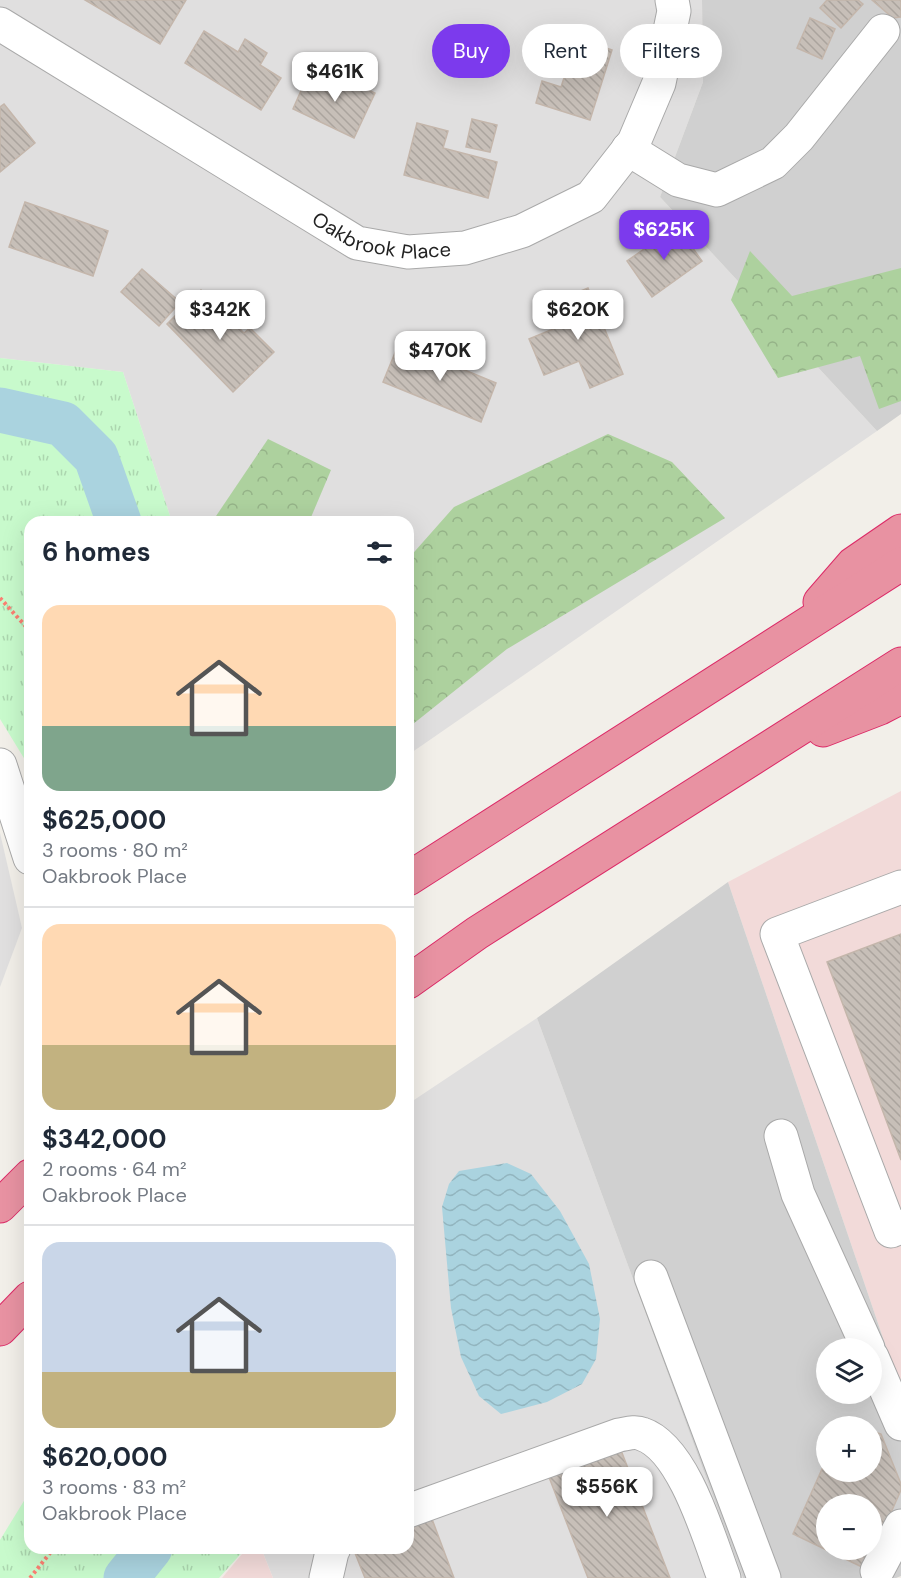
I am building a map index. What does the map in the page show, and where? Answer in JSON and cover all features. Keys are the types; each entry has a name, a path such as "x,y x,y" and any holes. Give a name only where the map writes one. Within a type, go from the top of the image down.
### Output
{"highway":[{"path":"788,636 853,564 901,531"},
{"path":"414,875 901,564"},
{"path":"414,978 477,933 901,664"},
{"path":"757,756 880,708 901,697"},
{"path":"0,1206 24,1182"},
{"path":"0,1329 24,1304"}],"street":[{"name":"Oakbrook Place","path":"0,24 357,243 408,252 465,248 522,231 591,197 634,142 659,83 674,11 672,0"},
{"path":"628,149 678,180 717,190 773,164 799,137 883,31"},
{"path":"0,765 24,839"},
{"path":"901,887 777,934 891,1231 901,1227"},
{"path":"781,1136 798,1194 863,1338"},
{"path":"651,1277 764,1578"},
{"path":"882,1381 901,1424"},
{"path":"414,1509 619,1434 639,1432 657,1441 673,1458 686,1479 724,1578"},
{"path":"879,1570 901,1526"},
{"path":"326,1578 332,1554"}],"path":[{"path":"0,598 24,624"},
{"path":"30,1578 49,1554"}],"shaded area":[{"path":"0,0 702,0 702,24 620,24 620,78 703,78 660,197 877,431 414,751 414,516 170,516 123,372 0,358"},
{"path":"702,0 901,0 901,414 877,431 660,197 703,78 722,78 722,24 702,24"},
{"path":"901,791 901,1391 728,882"},
{"path":"0,833 22,928 0,987"},
{"path":"728,882 901,1391 901,1576 896,1578 743,1578 537,1018"},
{"path":"537,1018 743,1578 273,1578 263,1554 414,1554 414,1100"},
{"path":"242,1554 263,1554 273,1578 222,1578"}],"green space":[{"path":"750,251 792,296 901,268 901,401 879,409 860,356 778,378 731,300"},
{"path":"0,358 123,372 170,516 24,516 24,758 0,719"},
{"path":"608,434 672,462 725,518 507,649 414,723 414,552 454,507"},
{"path":"268,439 331,470 312,516 216,516"},
{"path":"24,1501 24,1554 241,1554 219,1578 0,1578 0,1540"}],"water":[{"path":"507,1163 531,1174 560,1211 589,1264 600,1319 596,1359 582,1384 547,1402 501,1414 479,1396 461,1357 451,1308 442,1207 449,1184 459,1171"}],"building":[{"path":"85,0 186,0 160,44"},
{"path":"827,0 858,0 863,4 841,28 820,8"},
{"path":"872,0 901,0 901,17 893,18"},
{"path":"810,18 835,29 822,59 797,48"},
{"path":"204,31 238,52 245,39 267,53 260,65 281,78 261,110 185,63"},
{"path":"608,49 612,50 608,63"},
{"path":"328,71 375,93 354,138 293,109 307,77 322,84"},
{"path":"564,78 603,78 590,120 536,103 542,81 561,87"},
{"path":"4,104 35,143 0,172 0,107"},
{"path":"472,119 497,125 490,152 466,147"},
{"path":"417,123 448,131 443,148 497,162 488,198 404,175"},
{"path":"25,202 108,231 93,276 9,247"},
{"path":"677,226 702,261 652,297 627,261"},
{"path":"142,269 180,302 159,326 121,292"},
{"path":"588,288 623,374 590,388 579,361 544,375 529,339 563,325 554,302"},
{"path":"201,290 244,333 250,328 274,352 233,392 167,324"},
{"path":"399,343 496,383 481,422 383,382"},
{"path":"901,934 901,1160 827,962"},
{"path":"882,1436 901,1484 901,1490 882,1533 882,1494 816,1494 816,1545 793,1534 816,1482 882,1482"},
{"path":"619,1445 670,1578 588,1578 547,1472"},
{"path":"429,1511 454,1578 365,1578 355,1554 414,1554 414,1517"},
{"path":"847,1560 870,1560 866,1569"}],"waterway":[{"path":"0,410 63,424 96,457 117,516"},
{"path":"126,1578 145,1554"}]}
